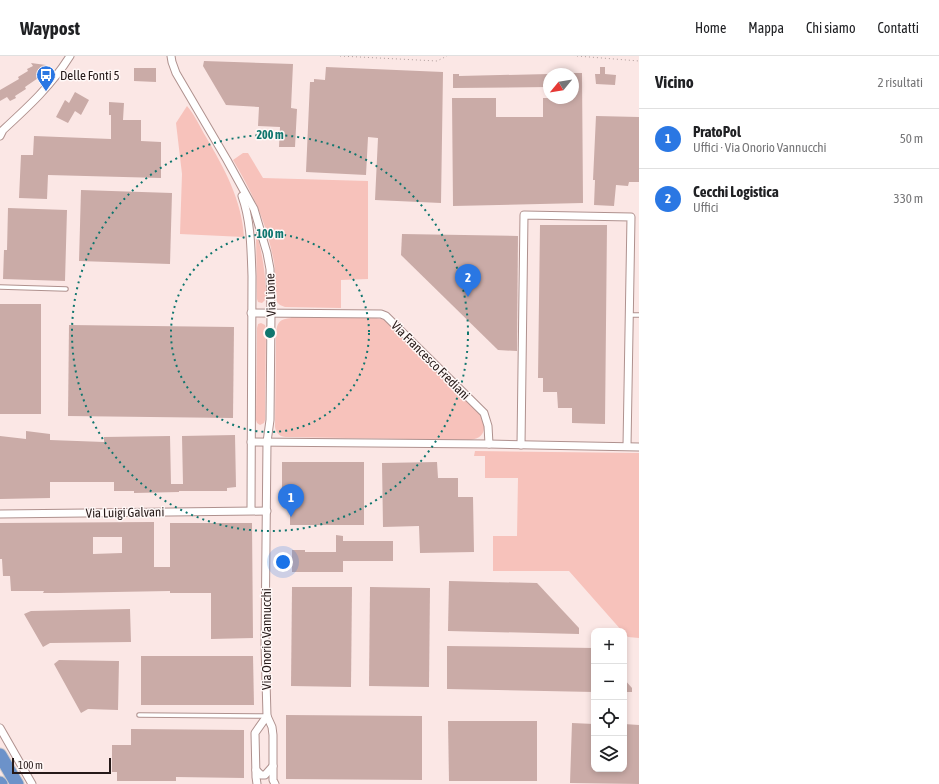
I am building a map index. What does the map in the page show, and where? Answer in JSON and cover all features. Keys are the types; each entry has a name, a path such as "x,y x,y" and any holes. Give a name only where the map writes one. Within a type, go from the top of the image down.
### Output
{"highway":[{"path":"0,755 17,784"}],"street":[{"path":"0,136 3,130 34,101 60,71 70,56"},
{"name":"Via Lione","path":"171,56 176,73 254,208 263,238 270,269 271,313 270,420 267,442"},
{"name":"Via Lione","path":"237,179 247,209 251,238 251,442"},
{"path":"521,445 524,215 631,217 627,446"},
{"name":"Via Francesco Frediani","path":"251,312 381,314 386,316 484,413 488,426 489,444"},
{"path":"251,510 251,442 639,447"},
{"name":"Via Onorio Vannucchi","path":"267,442 265,644 267,716 273,732 273,780 275,784"},
{"name":"Via Luigi Galvani","path":"0,514 267,510"},
{"path":"257,784 256,733 267,716"},
{"path":"0,728 32,784"},
{"path":"256,770 261,775 265,775 273,766"}],"lane":[{"path":"0,286 66,289"},
{"path":"630,315 639,315"},
{"path":"138,715 267,716"}],"path":[{"path":"340,56 436,61 447,56"},
{"path":"577,56 639,61"}],"shaded area":[{"path":"187,106 213,149 231,185 240,210 244,237 180,234 182,174 176,123"},
{"path":"243,153 248,153 263,178 368,181 368,279 341,280 341,308 285,307 277,302 274,262 263,221 253,197 233,160"},
{"path":"256,235 261,251 265,275 266,299 262,303 258,302 257,299"},
{"path":"291,317 376,318 386,320 480,414 484,423 484,431 479,437 469,440 284,437 280,435 277,433 275,427 276,333 278,324 282,320"},
{"path":"261,323 265,325 266,328 265,420 264,423 260,425 256,420 257,328 258,324"},
{"path":"475,451 639,453 639,638 628,637 627,628 619,628 569,571 493,571 493,536 517,536 518,478 485,478 485,456 474,456"}],"building":[{"path":"204,61 293,64 291,108 297,109 295,147 279,147 280,127 258,126 259,107 226,105 203,66"},
{"path":"31,63 46,65 44,74 25,87 26,89 15,96 16,98 10,101 7,97 0,101 0,90 19,79 18,77 33,66"},
{"path":"326,67 443,72 441,203 375,200 378,138 368,137 366,175 306,172 310,82 314,82 314,79 325,80"},
{"path":"600,67 605,67 605,74 616,75 615,85 596,84 595,74 600,74"},
{"path":"134,68 156,68 156,82 134,81"},
{"path":"579,73 582,73 583,203 453,206 452,98 496,98 496,117 543,117 543,104 579,104"},
{"path":"453,74 459,74 459,76 543,74 543,87 453,88"},
{"path":"75,92 89,100 81,115 75,111 68,123 56,117 65,100 69,103"},
{"path":"109,102 124,103 123,120 141,120 141,141 161,142 161,178 48,175 47,199 19,198 21,155 33,155 34,136 111,139 111,115 109,115"},
{"path":"596,116 639,117 639,182 629,182 628,186 616,185 614,206 594,205 595,180 593,180"},
{"path":"81,190 172,193 170,264 79,261"},
{"path":"8,208 67,210 65,281 3,279 4,250 7,250"},
{"path":"540,225 607,225 605,424 572,423 572,408 558,408 557,392 543,392 543,378 538,378"},
{"path":"402,234 518,236 517,351 498,350 401,255"},
{"path":"0,304 41,304 41,414 0,414"},
{"path":"69,325 234,327 233,418 68,416"},
{"path":"26,431 50,434 50,440 104,442 104,437 170,436 171,484 183,484 182,436 235,435 236,487 227,488 227,491 134,493 134,491 114,491 114,482 50,482 50,498 0,499 0,436 26,439"},
{"path":"282,462 364,462 364,525 290,525 290,500 282,500"},
{"path":"437,462 438,478 458,478 458,497 473,497 474,552 420,553 419,526 383,527 382,463"},
{"path":"154,522 154,567 170,567 170,523 252,523 253,638 211,639 211,593 170,593 170,591 43,593 44,591 11,591 10,576 3,576 2,559 0,559 0,523","holes":["93,537 122,537 122,553 93,554"]},
{"path":"336,535 343,536 343,541 393,541 393,561 343,561 343,572 292,572 292,550 305,550 305,552 336,552"},
{"path":"449,581 537,583 579,628 579,634 448,631"},
{"path":"292,587 352,587 351,687 291,686"},
{"path":"370,587 430,588 429,687 369,686"},
{"path":"130,609 131,642 50,643 43,647 24,614 31,611"},
{"path":"447,646 591,648 591,692 447,689"},
{"path":"141,656 253,656 254,705 141,705"},
{"path":"59,660 119,661 118,710 88,709 81,713 54,664"},
{"path":"627,682 632,688 632,692 627,692"},
{"path":"286,715 422,716 422,780 286,779"},
{"path":"448,721 537,721 537,781 449,781"},
{"path":"572,723 591,724 591,772 627,772 627,724 639,725 639,784 570,783"},
{"path":"131,729 244,730 244,778 176,777 176,781 117,781 117,772 112,772 112,745 131,745"}],"place":[{"name":"Delle Fonti 5","path":"46,92"},
{"name":"Cecchi Logistica","path":"468,297"},
{"name":"PratoPol","path":"291,517"}]}
